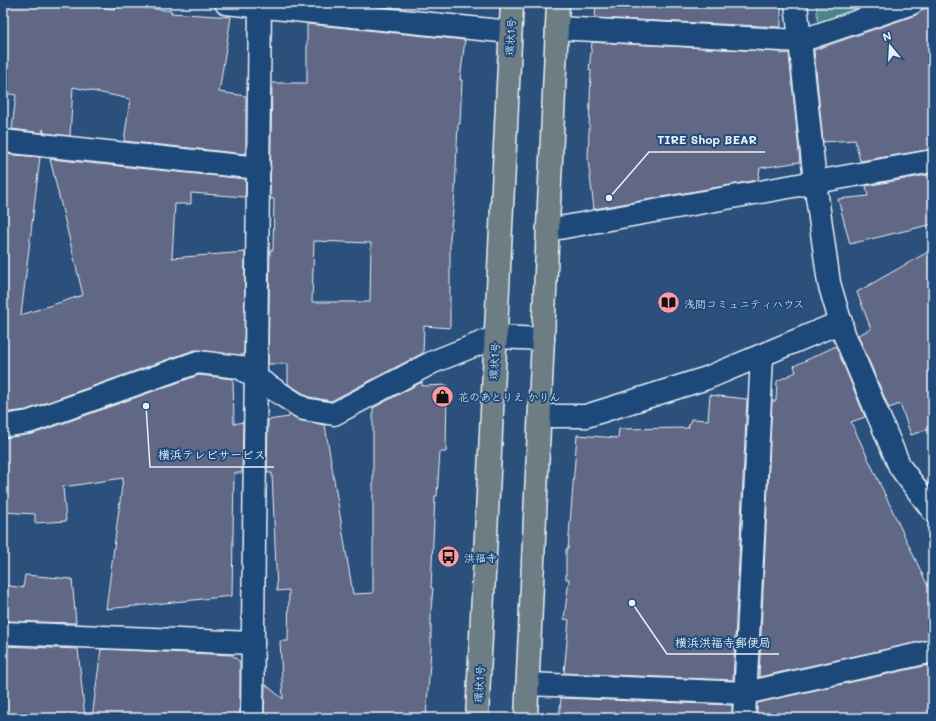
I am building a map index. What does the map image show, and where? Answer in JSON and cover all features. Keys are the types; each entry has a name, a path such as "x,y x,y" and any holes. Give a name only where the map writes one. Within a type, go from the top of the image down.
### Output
{"main road":[{"name":"環状1号","path":"477,718 512,3"},
{"path":"526,718 558,3"}],"street":[{"path":"226,3 260,5 510,32"},
{"path":"796,3 815,182 829,282 841,322 900,467 925,486 933,511"},
{"path":"557,28 800,41 912,3"},
{"path":"252,718 254,377 259,168 260,5"},
{"path":"3,140 259,168"},
{"path":"548,230 933,161"},
{"path":"540,416 586,416 707,378 841,322"},
{"path":"3,426 29,422 198,362 239,367 304,409 334,414 433,362 496,337 543,340"},
{"path":"744,718 762,356"},
{"path":"3,633 253,643"},
{"path":"528,684 746,694 933,651"}],"green space":[{"path":"816,3 874,3 818,23"}],"building":[{"path":"3,3 67,3 114,9 115,4 172,11 171,13 231,17 219,92 246,96 246,154 124,141 130,99 73,87 70,136 44,133 43,129 43,133 12,129 16,95 3,93"},
{"path":"349,3 383,3 383,6"},
{"path":"596,3 781,3 781,27 595,18"},
{"path":"933,6 933,149 860,161 855,140 823,142 814,50 916,15 922,10"},
{"path":"307,24 465,40 460,80 462,80 460,124 458,124 455,192 450,238 450,328 424,326 423,353 331,401 309,397 288,384 288,364 268,364 270,250 273,250 274,199 270,199 272,83 307,83","holes":["314,241 371,243 370,302 312,302"]},
{"path":"592,42 781,52 781,54 789,53 800,162 760,168 758,180 594,209 588,160 591,70 589,70"},
{"path":"3,154 40,157 21,315 83,295 50,159 246,179 245,197 191,193 191,204 175,204 172,258 245,252 244,356 194,350 26,410 3,413"},
{"path":"933,174 933,224 850,244 838,199 868,196 866,186"},
{"path":"933,249 933,428 911,435 900,404 889,408 858,335 871,329 857,292"},
{"path":"836,346 865,417 851,422 933,597 933,639 759,677 772,401 776,401 777,381 796,372 794,366"},
{"path":"199,375 233,379 234,424 243,422 242,473 234,473 232,596 106,609 123,478 63,487 66,521 35,523 35,514 3,512 3,438 33,434"},
{"path":"422,382 422,386 447,385 446,452 440,452 437,496 435,496 431,588 433,588 431,609 431,649 426,718 264,718 265,684 283,699 280,641 288,641 289,590 277,591 272,473 267,473 268,420 289,417 289,414 302,421 325,425 353,594 373,593 373,408"},
{"path":"710,395 747,399 733,680 564,673 569,620 564,619 569,579 566,579 566,549 568,549 577,435 618,438 619,429 688,428 691,419 708,420"},
{"path":"25,575 72,579 76,623 3,621 3,585 23,588"},
{"path":"3,646 78,649 85,718 3,718"},
{"path":"101,649 232,655 240,662 240,718 92,718"},
{"path":"933,664 933,718 757,718 757,703"},
{"path":"561,698 732,705 732,718 559,718"}],"place":[{"name":"TIRE Shop BEAR","path":"609,198"},
{"name":"浅間コミュニティハウス","path":"668,303"},
{"name":"花のあとりえ かりん","path":"443,396"},
{"name":"横浜テレビサービス","path":"146,406"},
{"name":"洪福寺","path":"448,557"},
{"name":"横浜洪福寺郵便局","path":"632,603"}]}
